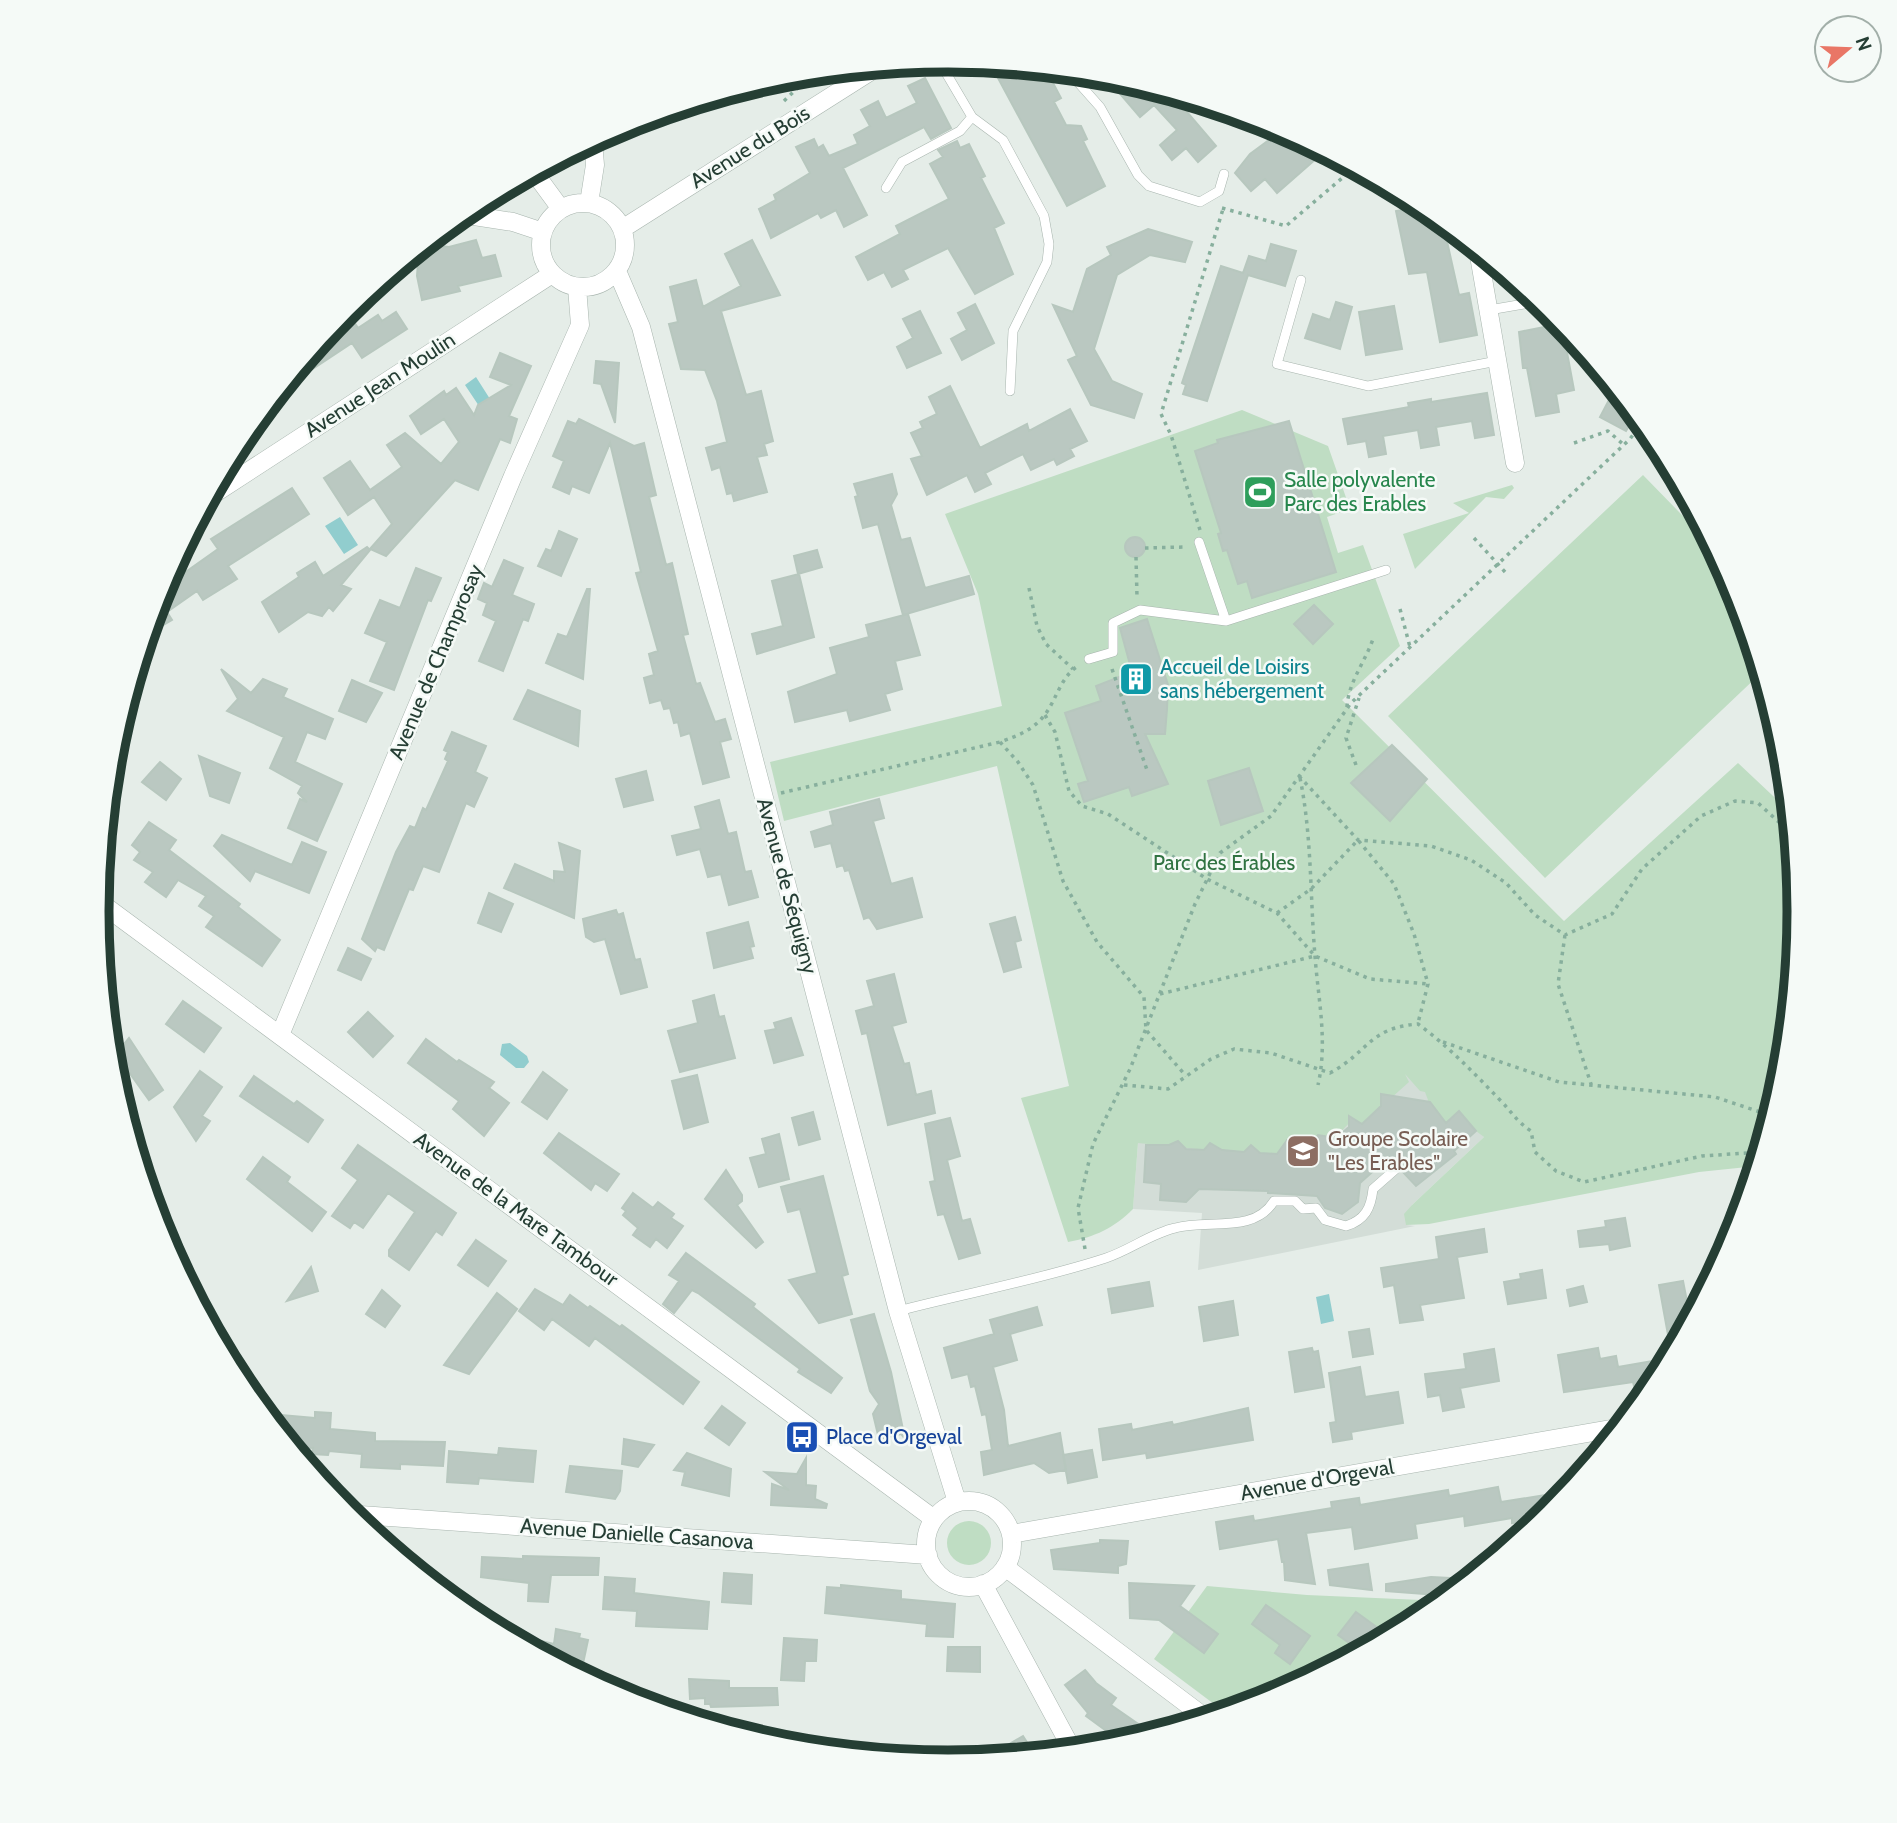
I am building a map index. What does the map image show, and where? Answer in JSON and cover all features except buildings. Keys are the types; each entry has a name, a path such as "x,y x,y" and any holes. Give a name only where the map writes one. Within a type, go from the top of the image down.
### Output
{"street":[{"name":"Avenue du Bois","path":"622,229 862,77"},
{"path":"589,203 595,165 594,151"},
{"path":"539,179 561,209"},
{"path":"574,203 603,207 615,216 622,229 625,243 623,258 617,271 606,281 592,286 577,287 563,283 552,274 540,247 542,232 549,219 574,203"},
{"path":"476,217 513,222 542,232"},
{"path":"1480,262 1515,463"},
{"name":"Avenue de Séquigny","path":"617,271 641,327 898,1311 957,1502"},
{"name":"Avenue Jean Moulin","path":"224,487 552,274"},
{"name":"Avenue de Champrosay","path":"280,1035 508,489 580,325 577,287"},
{"name":"Avenue de la Mare Tambour","path":"109,910 934,1519"},
{"name":"Avenue d'Orgeval","path":"1011,1534 1610,1429"},
{"path":"957,1502 977,1502 996,1510 1011,1534 1010,1557 1005,1567 983,1584 962,1586 951,1582 934,1569 928,1555 928,1531 934,1519 957,1502"},
{"name":"Avenue Danielle Casanova","path":"366,1515 928,1555"},
{"path":"1005,1567 1199,1713"},
{"path":"983,1584 1068,1742"}],"lane":[{"path":"946,72 972,117 1003,141 1044,216 1049,244 1047,262 1013,331 1010,391"},
{"path":"1078,82 1100,107 1138,175 1149,186 1200,202 1219,191 1224,174"},
{"path":"886,188 902,162 960,131 972,117"},
{"path":"1301,280 1277,364 1368,386 1497,361"},
{"path":"1489,310 1527,303"},
{"path":"1199,542 1226,621"},
{"path":"1089,659 1113,652 1113,623 1137,611 1182,613 1226,621 1386,570"},
{"path":"898,1311 1103,1259 1172,1228 1202,1223 1249,1222 1261,1216 1274,1201 1295,1201 1303,1209 1316,1208 1325,1220 1339,1226 1357,1222 1368,1211 1373,1189 1398,1167"}],"path":[{"path":"1200,202 1286,226 1348,173"},
{"path":"1145,548 1179,549 1199,542 1200,524 1171,435 1161,414 1223,209"},
{"path":"1103,1259 1083,1248 1078,1208 1093,1144 1146,1030 1220,853 1271,816 1351,703 1624,445 1636,430"},
{"path":"1574,443 1608,431 1624,445"},
{"path":"1474,538 1506,573"},
{"path":"1136,557 1137,611"},
{"path":"1029,588 1037,626 1046,644 1073,669"},
{"path":"1399,609 1410,647"},
{"path":"1347,709 1348,691 1365,662 1373,639"},
{"path":"1107,653 1147,769"},
{"path":"764,797 1000,742 1025,733 1045,715 1052,699 1073,669 1089,659"},
{"path":"1356,765 1346,738 1361,693"},
{"path":"1045,715 1055,732 1069,791 1082,806 1108,814 1207,879 1277,913 1315,956 1370,979 1428,984"},
{"path":"1000,742 1018,762 1032,785 1049,828 1063,881 1097,942 1144,997 1146,1030 1186,1076"},
{"path":"1299,776 1394,884 1415,934 1428,984 1418,1024"},
{"path":"1299,776 1323,1033 1322,1070 1318,1085"},
{"path":"1565,934 1612,914 1652,860 1701,816 1735,801 1758,803 1783,826"},
{"path":"1277,913 1311,889 1358,840"},
{"path":"1358,840 1431,846 1471,860 1506,883 1535,915 1565,934"},
{"path":"1565,934 1558,984 1592,1085"},
{"path":"1160,993 1315,956"},
{"path":"1124,1085 1168,1089 1211,1059 1234,1049 1271,1053 1330,1073 1350,1062 1371,1039 1393,1026 1418,1024 1441,1041 1503,1103 1512,1117 1531,1131 1535,1152 1556,1171 1584,1182 1702,1156 1753,1153"},
{"path":"1441,1041 1559,1082 1715,1097 1764,1113"}],"shaded area":[{"name":"Groupe Scolaire \"Les Erables\"","path":"1406,1034 1484,1137 1412,1205 1406,1225 1415,1226 1198,1270 1202,1213 1133,1209 1139,1130"}],"green space":[{"name":"Parc des Érables","path":"1242,410 1328,446 1350,509 1327,517 1338,553 1363,545 1400,646 1342,700 1564,921 1738,763 1781,804 1788,912 1781,1021 1760,1129 1748,1167 1699,1172 1429,1224 1406,1225 1404,1214 1484,1137 1476,1131 1436,1132 1398,1167 1386,1157 1428,1100 1425,1092 1420,1091 1405,1074 1409,1082 1361,1125 1353,1119 1330,1143 1324,1136 1319,1136 1314,1148 1293,1147 1282,1154 1256,1153 1251,1146 1246,1152 1216,1150 1211,1144 1206,1150 1138,1143 1133,1209 1104,1231 1068,1242 1021,1098 1069,1086 997,766 784,821 770,762 1002,706 978,594 945,514"},
{"path":"1643,475 1697,530 1724,590 1755,678 1545,878 1388,716"},
{"path":"1512,485 1514,488 1504,499 1486,497 1415,569 1403,534 1469,513 1453,503"},
{"path":"969,1521 985,1527 991,1543 985,1559 969,1565 953,1559 947,1543 953,1527"},
{"path":"1207,1586 1307,1595 1429,1600 1368,1639 1320,1665 1218,1707 1154,1659"}],"water":[{"path":"476,377 490,399 479,406 465,385"},
{"path":"340,517 358,545 344,554 325,526"},
{"path":"510,1043 527,1056 529,1062 524,1068 516,1068 500,1055 502,1044"},
{"path":"1329,1294 1334,1321 1321,1324 1316,1297"}],"place":[{"name":"Salle polyvalente Parc des Erables","path":"1260,492"},
{"name":"Accueil de Loisirs sans hébergement","path":"1136,679"},
{"name":"Groupe Scolaire \"Les Erables\"","path":"1303,1151"},
{"name":"Place d'Orgeval","path":"802,1437"}]}
